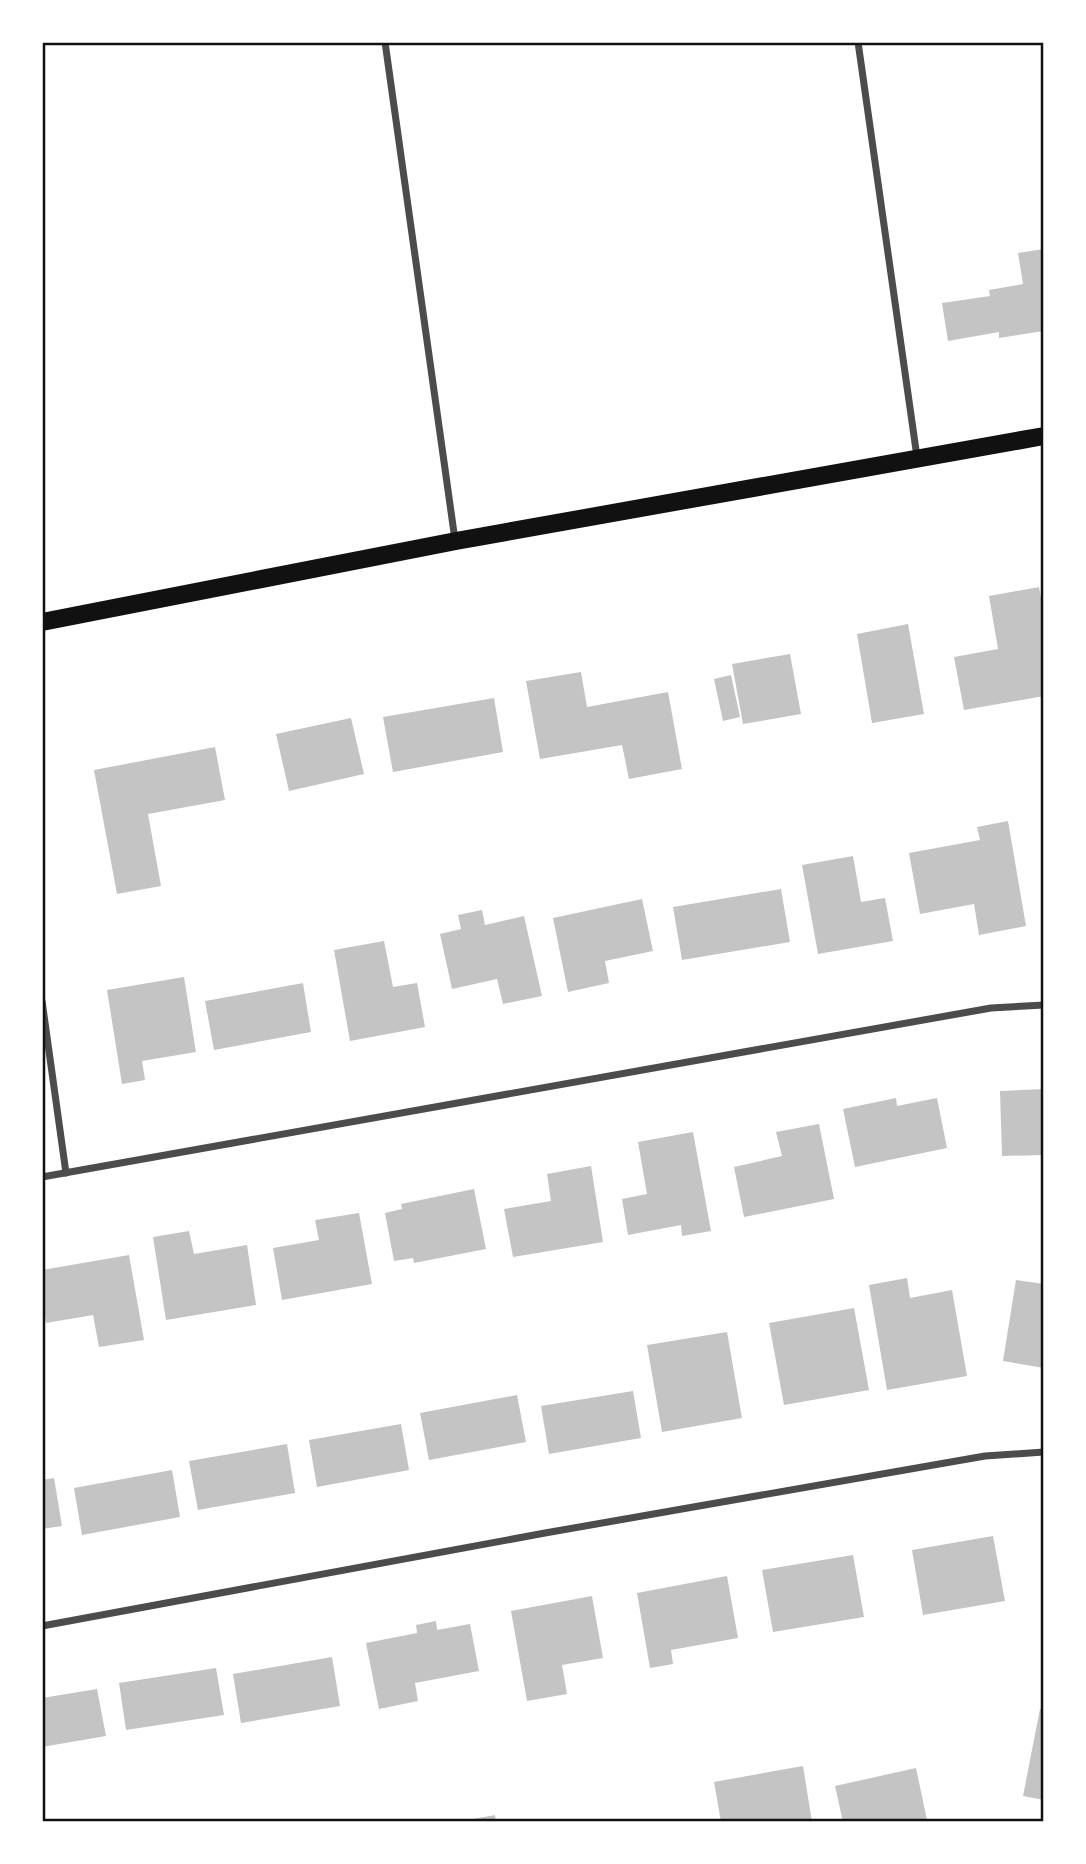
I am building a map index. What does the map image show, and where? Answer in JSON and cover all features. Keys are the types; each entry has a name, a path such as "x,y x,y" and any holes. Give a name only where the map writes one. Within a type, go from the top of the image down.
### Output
{"main road":[{"path":"42,622 456,541 1044,436"}],"street":[{"path":"385,42 456,541"},
{"path":"858,42 918,459"},
{"path":"42,1001 66,1173"},
{"path":"42,1177 990,1008 1044,1005"},
{"path":"42,1626 532,1535 985,1456 1044,1452"}],"building":[{"path":"1044,249 1044,331 999,338 999,332 948,341 942,303 990,296 989,290 1023,284 1018,253"},
{"path":"1039,587 1044,615 1044,696 964,710 954,657 998,649 989,596"},
{"path":"908,624 924,714 872,723 857,634"},
{"path":"790,654 801,714 743,724 732,664"},
{"path":"581,672 587,707 668,692 682,769 629,779 622,745 540,759 526,681"},
{"path":"731,675 740,717 723,721 714,679"},
{"path":"494,698 503,752 393,772 383,717"},
{"path":"351,718 364,774 289,791 276,734"},
{"path":"215,747 225,800 148,814 161,886 117,894 94,770"},
{"path":"1008,821 1026,926 979,935 974,904 920,914 909,853 980,840 977,827"},
{"path":"853,856 861,902 885,898 893,941 818,954 802,865"},
{"path":"781,889 790,942 682,960 673,907"},
{"path":"642,899 653,951 605,961 609,983 568,992 553,918"},
{"path":"482,910 485,925 524,916 542,996 503,1004 497,979 452,989 440,934 461,929 458,915"},
{"path":"384,941 393,987 417,983 425,1027 350,1041 334,950"},
{"path":"184,977 196,1052 142,1061 145,1080 122,1084 107,990"},
{"path":"303,983 311,1032 214,1050 205,1001"},
{"path":"1044,1089 1044,1155 1002,1156 1000,1091"},
{"path":"896,1098 897,1106 937,1098 947,1148 855,1167 843,1109"},
{"path":"819,1124 834,1199 744,1217 734,1167 782,1156 776,1132"},
{"path":"693,1132 711,1231 682,1236 681,1225 628,1235 622,1199 647,1194 638,1142"},
{"path":"591,1166 603,1242 513,1257 504,1209 551,1201 547,1174"},
{"path":"474,1189 486,1249 414,1263 413,1258 394,1261 385,1213 402,1209 401,1204"},
{"path":"359,1213 372,1284 282,1300 273,1248 319,1240 315,1220"},
{"path":"189,1231 194,1254 247,1245 256,1305 166,1320 153,1237"},
{"path":"129,1255 144,1340 99,1347 93,1315 46,1323 42,1298 42,1270"},
{"path":"907,1278 910,1298 952,1290 967,1376 887,1390 869,1285"},
{"path":"1016,1280 1044,1284 1044,1368 1003,1361"},
{"path":"854,1308 869,1390 784,1405 769,1323"},
{"path":"727,1332 742,1418 662,1432 647,1345"},
{"path":"633,1391 641,1438 549,1454 541,1406"},
{"path":"517,1395 526,1442 429,1460 420,1413"},
{"path":"401,1424 409,1470 317,1487 309,1440"},
{"path":"287,1444 295,1493 198,1510 189,1461"},
{"path":"172,1470 180,1517 82,1535 74,1488"},
{"path":"54,1478 62,1526 42,1529 42,1480"},
{"path":"993,1536 1005,1601 923,1615 912,1550"},
{"path":"853,1555 864,1617 773,1632 762,1570"},
{"path":"727,1576 738,1638 671,1650 673,1664 650,1668 637,1593"},
{"path":"592,1596 603,1658 562,1665 567,1694 527,1701 511,1611"},
{"path":"436,1621 437,1630 470,1624 479,1671 415,1683 418,1701 379,1709 366,1643 417,1633 416,1625"},
{"path":"332,1657 340,1706 241,1723 233,1674"},
{"path":"216,1668 224,1715 126,1730 119,1683"},
{"path":"97,1689 106,1736 42,1747 42,1698"},
{"path":"1040,1709 1044,1709 1044,1800 1023,1796"},
{"path":"803,1766 812,1822 721,1822 714,1782"},
{"path":"916,1768 927,1820 843,1822 835,1786"},
{"path":"495,1815 496,1822 462,1822 462,1821"}]}
